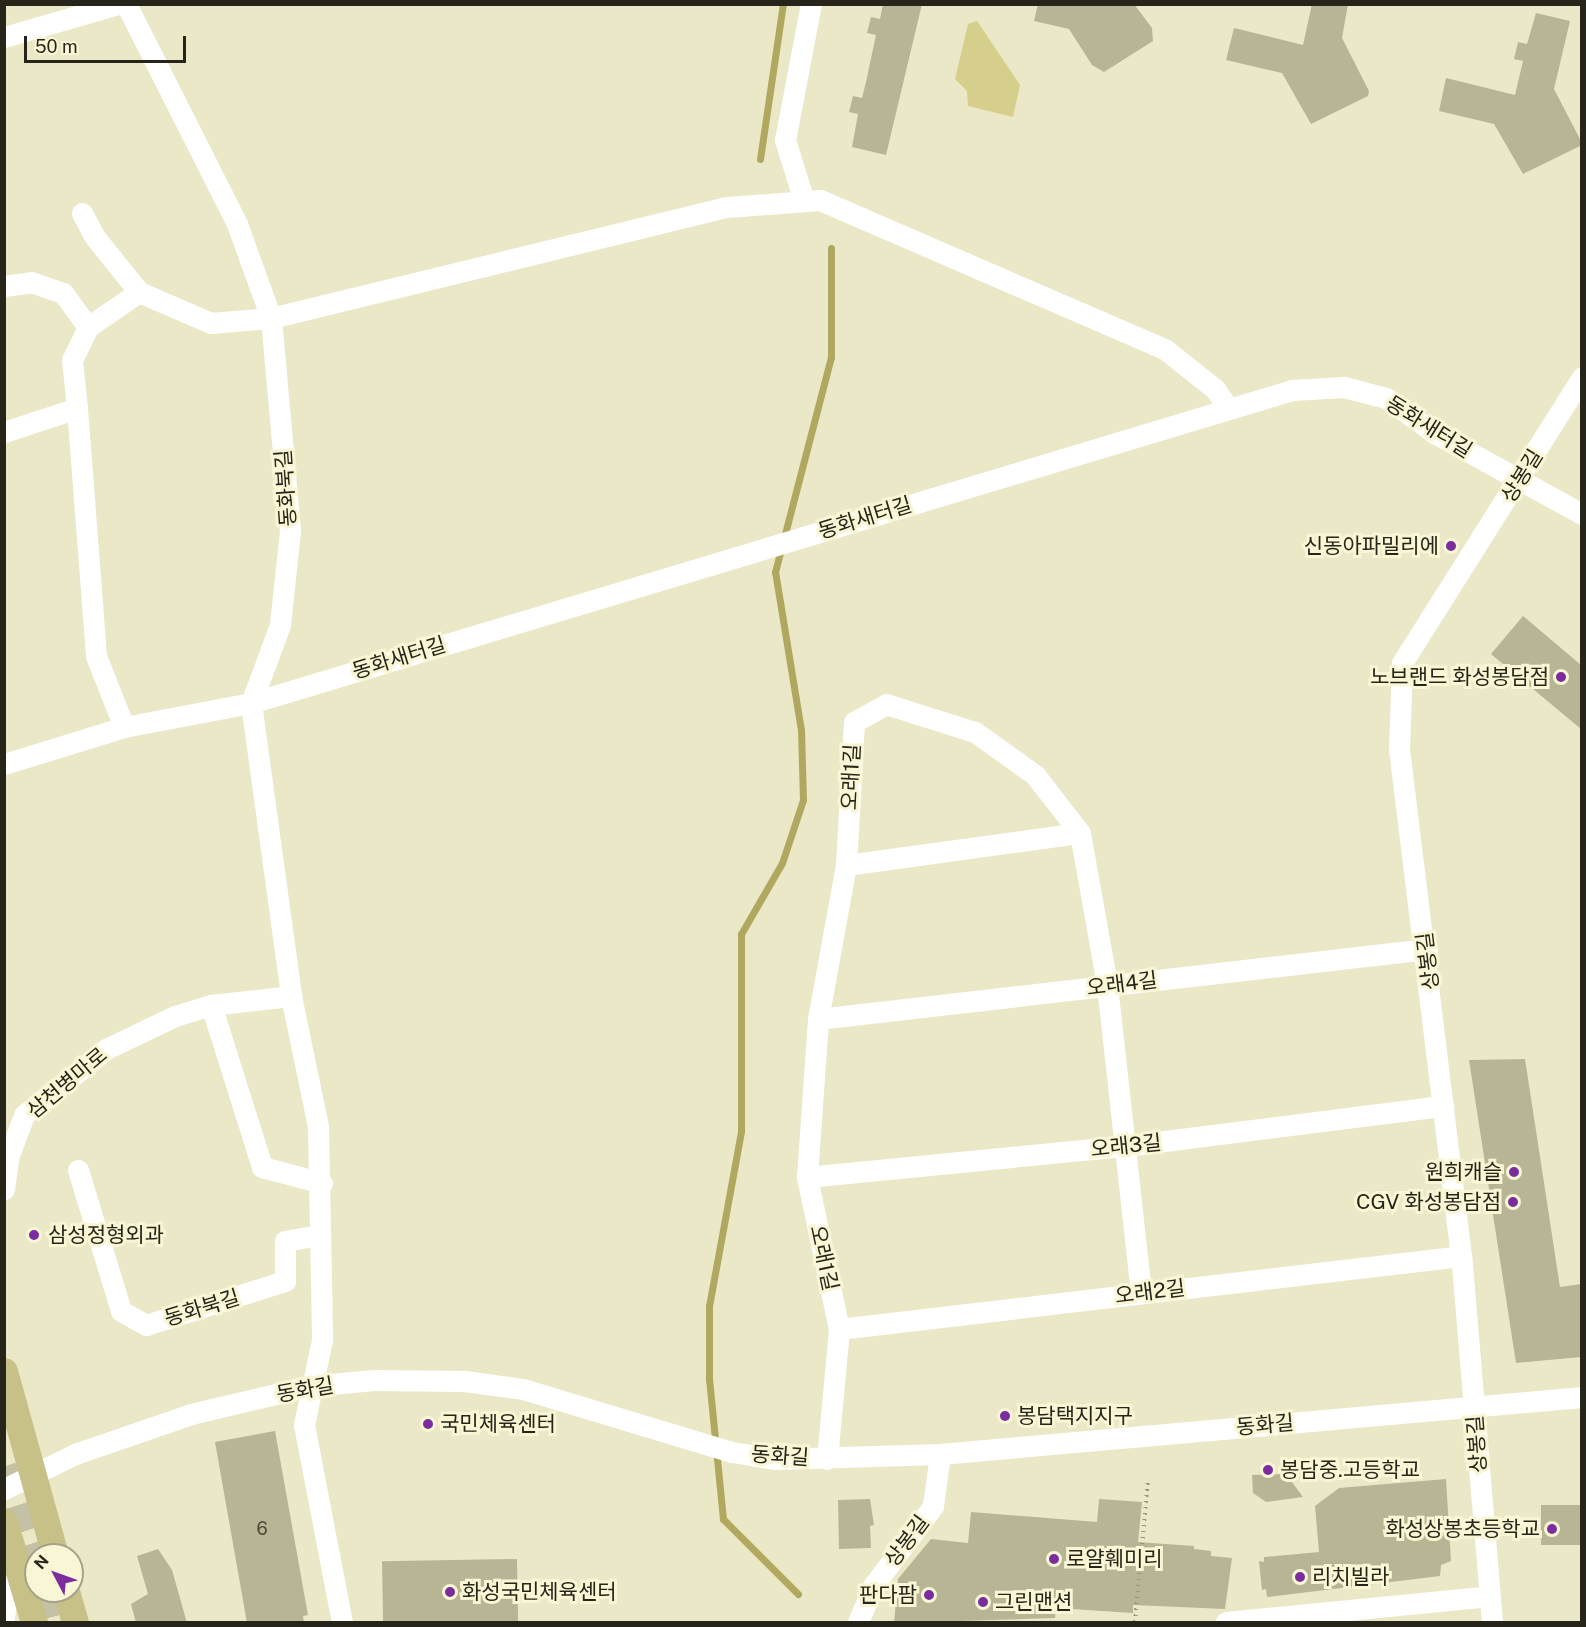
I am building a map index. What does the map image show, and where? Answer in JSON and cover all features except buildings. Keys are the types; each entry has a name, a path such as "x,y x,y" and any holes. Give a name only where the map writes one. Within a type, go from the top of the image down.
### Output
{"main road":[{"path":"4,1371 52,1543"},
{"path":"8,1535 34,1623"},
{"path":"69,1603 75,1623"}],"street":[{"path":"4,37 117,4"},
{"name":"동화북길","path":"126,4 237,224 271,318 290,531 280,625 251,703 291,996 318,1126 322,1183 319,1235 322,1340 309,1386 304,1425 342,1623"},
{"path":"804,201 785,140 811,4"},
{"path":"82,213 94,236 139,292 211,323 271,318 727,207 820,200 1166,350 1215,389 1229,409"},
{"path":"4,286 31,282 63,293 88,327"},
{"path":"124,727 96,656 72,360 88,327 139,292"},
{"name":"상봉길","path":"1492,1623 1461,1256 1427,949 1399,749 1402,663 1519,482 1581,377"},
{"name":"동화새터길","path":"4,764 124,727 251,703 1292,390 1344,387 1386,398 1519,482 1581,514"},
{"path":"4,432 76,408"},
{"name":"오래1길","path":"827,1459 839,1329 807,1177 818,1019 846,865 854,722 886,704 975,732 1035,775 1080,833 1107,985 1141,1293"},
{"path":"846,865 1080,833"},
{"name":"오래4길","path":"818,1019 1427,949"},
{"path":"291,996 211,1005 262,1167 322,1183"},
{"name":"삼천병마로","path":"4,1189 9,1155 24,1115 106,1049 175,1016 211,1005"},
{"name":"오래3길","path":"807,1177 1125,1146 1443,1106"},
{"name":"동화북길","path":"78,1170 121,1311 146,1325 285,1281 285,1241 319,1235"},
{"name":"오래2길","path":"839,1329 1461,1256"},
{"name":"동화길","path":"4,1489 34,1474 191,1414 309,1386 415,1378 488,1384 589,1406 732,1452 775,1459 940,1454 1581,1397"},
{"name":"상봉길","path":"858,1623 873,1586 933,1506 940,1454"},
{"path":"4,1618 8,1535"},
{"path":"1226,1623 1490,1596"}],"path":[{"path":"1135,1623 1148,1480"}],"shaded area":[{"path":"977,21 1020,85 1013,117 968,106 967,91 955,79 968,24"}],"waterway":[{"path":"760,159 783,4"},
{"path":"798,1594 723,1519 709,1379 709,1306 741,1131 741,934 782,863 803,800 801,730 775,572 831,357 831,248"}],"tunnel":[{"path":"4,1466 29,1543"},
{"path":"46,1603 51,1622"}],"place":[{"name":"신동아파밀리에","path":"1451,546"},
{"name":"노브랜드 화성봉담점","path":"1561,677"},
{"name":"원희캐슬","path":"1514,1172"},
{"name":"CGV 화성봉담점","path":"1513,1202"},
{"name":"삼성정형외과","path":"34,1235"},
{"name":"봉담택지지구","path":"1005,1416"},
{"name":"국민체육센터","path":"428,1424"},
{"name":"봉담중.고등학교","path":"1268,1470"},
{"name":"화성상봉초등학교","path":"1552,1529"},
{"name":"로얄훼미리","path":"1054,1559"},
{"name":"리치빌라","path":"1300,1577"},
{"name":"화성국민체육센터","path":"450,1592"},
{"name":"판다팜","path":"929,1595"},
{"name":"그린맨션","path":"983,1602"}]}
